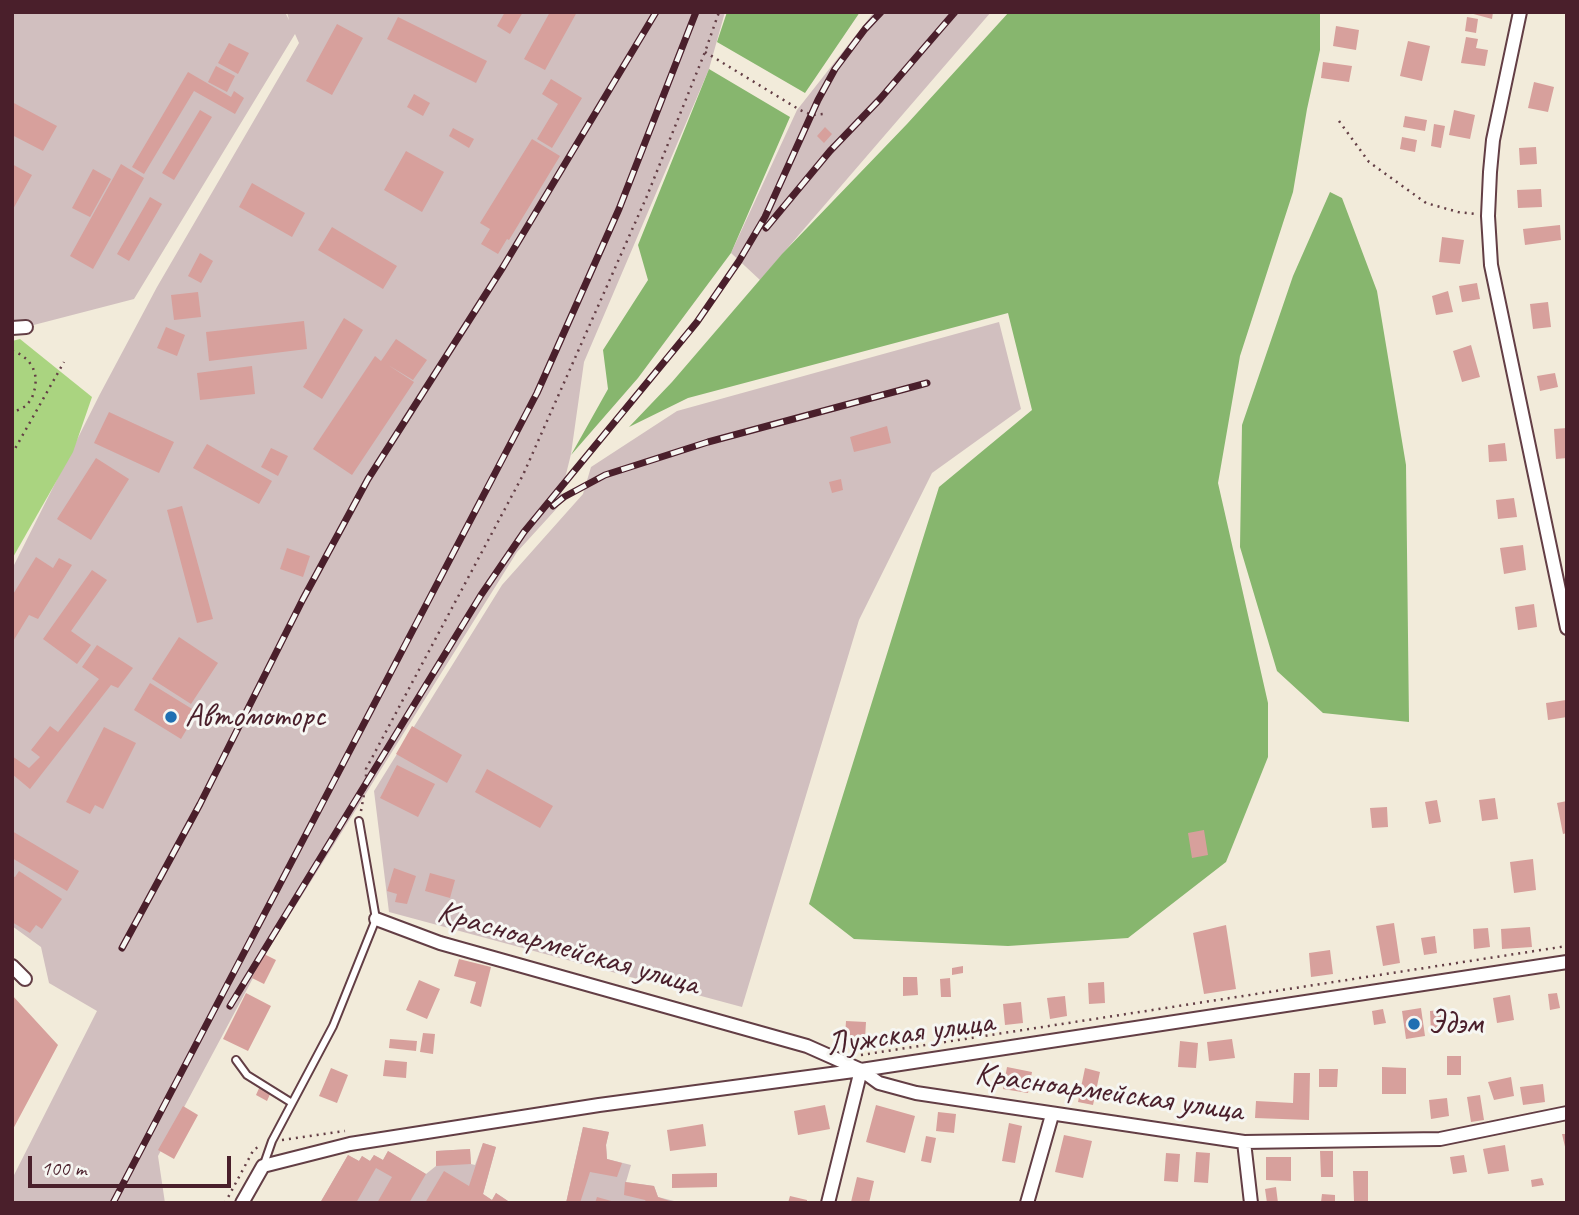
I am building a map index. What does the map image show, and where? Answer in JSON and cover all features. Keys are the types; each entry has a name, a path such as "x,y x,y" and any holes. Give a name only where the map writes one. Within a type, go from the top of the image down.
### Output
{"street":[{"path":"1520,12 1493,140 1488,216 1491,265 1567,628"},
{"name":"Красноармейская улица","path":"376,919 440,943 807,1045 861,1070 879,1083 916,1093 1244,1142 1440,1139 1567,1113"},
{"name":"Лужская улица","path":"263,1166 350,1144 599,1105 861,1070 1567,962"},
{"path":"12,966 25,979"},
{"path":"828,1203 861,1070"},
{"path":"1027,1203 1052,1115"},
{"path":"1244,1142 1251,1203"},
{"path":"242,1203 263,1166"}],"lane":[{"path":"263,1166 272,1141 333,1026 376,919 359,821"},
{"path":"236,1060 247,1075 292,1103"}],"path":[{"path":"359,821 366,769 523,475 647,196 719,12"},
{"path":"705,52 800,110 812,116 824,114"},
{"path":"1339,121 1370,162 1426,203 1458,212 1488,216"},
{"path":"12,351 28,360 36,378 32,398 26,406 12,413"},
{"path":"12,454 64,362"},
{"path":"836,1059 1567,946"},
{"path":"225,1203 254,1149 272,1141 355,1129"}],"shaded area":[{"path":"12,12 285,12 289,20 287,12 725,12 709,69 584,362 571,454 558,507 517,552 268,950 158,1156 165,1203 12,1203 12,1179 97,1011 49,983 41,947 12,926 12,569 157,287 299,43 295,34 134,299 26,327 12,328"},
{"path":"874,12 991,12 760,280 731,253 797,110"},
{"path":"999,322 1021,409 932,473 859,620 742,1007 389,912 374,791 502,585 583,494 591,467 677,411"},
{"path":"583,1127 609,1132 607,1159 631,1165 626,1182 654,1186 658,1197 674,1203 566,1203"},
{"path":"483,1143 496,1147 483,1194 492,1200 496,1193 511,1203 320,1203 348,1155 359,1161 362,1156 370,1161 374,1155 383,1160 388,1151 426,1174 436,1166 436,1151 470,1149 471,1164 475,1165"}],"green space":[{"path":"727,12 860,12 805,93 717,42"},
{"path":"1009,12 1320,12 1320,50 1293,192 1240,356 1218,483 1268,703 1268,757 1226,862 1128,938 1008,946 854,939 809,904 939,487 1032,410 1008,313 688,398 629,427 672,382 782,254 907,124"},
{"path":"709,69 790,117 731,253 638,378 571,455 608,389 603,350 648,280 638,245"},
{"path":"1330,192 1342,198 1377,291 1406,465 1409,722 1323,713 1277,671 1240,547 1242,425 1293,276"},
{"path":"20,339 92,397 73,452 12,559 12,341"}],"building":[{"path":"505,12 523,12 510,34 497,26"},
{"path":"550,12 577,12 545,70 524,59"},
{"path":"1466,12 1493,12 1492,19"},
{"path":"398,17 487,61 476,83 387,39"},
{"path":"1467,17 1478,19 1476,33 1465,31"},
{"path":"337,24 363,38 332,95 306,81"},
{"path":"1336,26 1359,30 1356,50 1333,46"},
{"path":"1466,37 1478,39 1476,48 1488,50 1485,66 1461,63"},
{"path":"1408,41 1430,46 1422,81 1400,76"},
{"path":"229,43 249,53 238,74 218,63"},
{"path":"1323,62 1352,66 1349,82 1321,78"},
{"path":"216,66 235,76 227,92 208,82"},
{"path":"188,72 231,97 234,91 244,98 235,114 194,91 144,174 132,167"},
{"path":"551,79 582,98 552,148 537,139 558,104 542,94"},
{"path":"1534,82 1554,87 1548,112 1528,108"},
{"path":"414,94 430,103 423,116 407,107"},
{"path":"12,102 57,126 43,151 12,135"},
{"path":"200,110 212,117 174,180 162,173"},
{"path":"1454,110 1475,115 1470,139 1449,135"},
{"path":"1405,116 1427,120 1425,131 1403,127"},
{"path":"1434,124 1445,126 1441,148 1431,146"},
{"path":"825,127 832,134 824,143 817,136"},
{"path":"453,128 474,139 469,148 449,136"},
{"path":"1402,137 1417,140 1415,152 1400,149"},
{"path":"532,139 560,156 498,254 481,244 490,229 480,223"},
{"path":"1536,147 1537,164 1520,165 1519,148"},
{"path":"406,151 444,172 422,212 384,190"},
{"path":"12,164 32,175 12,211"},
{"path":"121,164 144,178 93,269 70,256"},
{"path":"93,169 111,179 90,217 72,208"},
{"path":"252,183 305,213 292,237 239,207"},
{"path":"1541,189 1542,207 1518,208 1517,190"},
{"path":"150,197 162,204 129,261 117,254"},
{"path":"1560,225 1561,240 1525,245 1523,229"},
{"path":"332,227 397,266 383,289 318,250"},
{"path":"1442,237 1464,240 1460,264 1439,262"},
{"path":"200,253 213,261 201,283 188,276"},
{"path":"1477,283 1480,299 1462,302 1459,286"},
{"path":"1448,291 1453,312 1436,315 1432,296"},
{"path":"198,292 201,317 174,320 171,295"},
{"path":"1548,302 1551,327 1533,329 1530,304"},
{"path":"344,318 363,330 322,399 303,387"},
{"path":"304,321 307,349 209,361 206,332"},
{"path":"166,327 185,335 177,356 157,348"},
{"path":"396,339 427,360 413,380 388,365 414,382 352,475 313,449 375,356 381,361"},
{"path":"1471,345 1480,377 1462,382 1453,351"},
{"path":"252,366 255,394 200,400 197,373"},
{"path":"1555,373 1558,387 1540,391 1537,376"},
{"path":"109,412 174,442 159,473 94,443"},
{"path":"887,426 891,443 854,452 850,437"},
{"path":"1567,428 1567,458 1556,459 1554,429"},
{"path":"1505,443 1507,461 1489,462 1488,445"},
{"path":"207,444 272,481 259,504 193,468"},
{"path":"271,448 288,456 278,476 261,467"},
{"path":"96,458 129,479 91,540 57,519"},
{"path":"841,479 843,490 832,493 829,482"},
{"path":"1514,498 1517,517 1498,519 1496,500"},
{"path":"182,506 213,619 197,623 167,510"},
{"path":"1523,545 1526,570 1504,574 1500,548"},
{"path":"287,548 310,556 303,577 280,569"},
{"path":"36,557 53,568 59,558 72,565 38,619 29,615 12,643 12,596"},
{"path":"92,570 107,580 71,631 91,645 77,664 43,639"},
{"path":"1534,604 1537,627 1518,630 1515,607"},
{"path":"179,637 218,663 191,704 152,679"},
{"path":"97,645 133,668 118,688 111,685 30,789 12,774 12,756 29,768 40,757 31,750 50,726 58,732 99,679 82,667"},
{"path":"150,683 197,712 181,739 134,710"},
{"path":"1566,700 1567,717 1548,720 1546,703"},
{"path":"412,726 462,755 447,783 396,754"},
{"path":"104,727 136,743 103,809 95,805 90,814 66,802"},
{"path":"397,765 435,784 418,817 380,798"},
{"path":"487,769 553,806 540,828 475,792"},
{"path":"1495,798 1498,819 1482,821 1479,800"},
{"path":"1437,800 1441,822 1429,824 1425,802"},
{"path":"1567,801 1567,833 1563,834 1557,803"},
{"path":"1387,807 1388,827 1372,828 1370,808"},
{"path":"1204,830 1208,855 1192,858 1188,833"},
{"path":"12,831 79,871 67,891 12,858"},
{"path":"1533,859 1536,890 1514,893 1510,862"},
{"path":"394,868 416,876 407,904 395,902 397,894 387,891"},
{"path":"19,871 62,899 42,929 36,925 30,933 12,922 12,876 15,877"},
{"path":"430,873 455,880 450,898 425,891"},
{"path":"1394,923 1400,963 1383,966 1376,926"},
{"path":"1226,925 1236,989 1204,994 1193,933"},
{"path":"1530,927 1532,947 1502,949 1501,929"},
{"path":"1488,928 1490,947 1474,949 1473,929"},
{"path":"1435,936 1437,953 1424,955 1421,938"},
{"path":"1330,950 1333,974 1311,977 1309,953"},
{"path":"264,954 276,960 264,984 252,978"},
{"path":"459,959 491,967 481,1007 470,1003 476,982 454,976"},
{"path":"963,966 963,973 952,975 952,968"},
{"path":"903,977 917,977 918,995 903,996"},
{"path":"950,978 951,997 941,997 940,979"},
{"path":"419,980 440,989 427,1019 406,1010"},
{"path":"1104,982 1105,1003 1089,1004 1088,983"},
{"path":"246,993 271,1006 248,1051 223,1039"},
{"path":"1557,993 1560,1008 1550,1010 1548,994"},
{"path":"12,995 58,1045 12,1131"},
{"path":"1510,995 1514,1020 1497,1023 1493,998"},
{"path":"1065,996 1067,1016 1050,1019 1047,998"},
{"path":"1021,1002 1023,1023 1005,1025 1003,1004"},
{"name":"Эдэм","path":"1421,1008 1425,1036 1406,1039 1402,1011"},
{"path":"1383,1009 1386,1023 1374,1025 1372,1011"},
{"path":"1441,1010 1443,1031 1431,1032 1430,1011"},
{"path":"846,1021 866,1022 865,1039 845,1037"},
{"path":"423,1033 435,1034 433,1054 420,1052"},
{"path":"390,1039 417,1041 416,1051 389,1048"},
{"path":"1232,1039 1235,1058 1209,1061 1207,1042"},
{"path":"1180,1041 1198,1043 1196,1068 1178,1067"},
{"path":"1447,1056 1461,1056 1461,1075 1447,1075"},
{"path":"385,1060 407,1062 406,1078 383,1076"},
{"path":"1007,1067 1032,1072 1028,1093 1003,1089"},
{"path":"1382,1067 1406,1068 1406,1094 1382,1094"},
{"path":"331,1068 348,1075 337,1103 319,1096"},
{"path":"1085,1068 1100,1072 1093,1105 1078,1102"},
{"path":"1319,1069 1338,1069 1337,1087 1319,1087"},
{"path":"1294,1073 1310,1073 1309,1120 1255,1118 1256,1101 1293,1103"},
{"path":"1511,1077 1514,1096 1494,1100 1488,1082"},
{"path":"1543,1084 1545,1102 1523,1105 1520,1087"},
{"path":"260,1086 271,1092 267,1101 256,1095"},
{"path":"1480,1095 1484,1120 1471,1122 1467,1097"},
{"path":"1447,1098 1449,1116 1431,1119 1429,1100"},
{"path":"825,1105 830,1129 798,1135 794,1111"},
{"path":"876,1105 915,1116 905,1153 866,1142"},
{"path":"183,1106 198,1115 174,1159 158,1150"},
{"path":"938,1112 956,1114 954,1133 936,1131"},
{"path":"1009,1123 1022,1126 1015,1163 1002,1161"},
{"path":"703,1124 706,1146 670,1151 667,1130"},
{"path":"583,1127 609,1132 607,1159 622,1163 617,1177 590,1172 580,1203 566,1203"},
{"path":"1562,1134 1567,1134 1566,1151"},
{"path":"1064,1135 1092,1141 1083,1178 1055,1172"},
{"path":"926,1136 936,1138 931,1163 921,1161"},
{"path":"483,1143 496,1147 483,1194 492,1200 496,1193 511,1203 425,1203 444,1171 469,1186"},
{"path":"1505,1145 1509,1171 1488,1174 1483,1149"},
{"path":"470,1149 471,1164 436,1166 436,1151"},
{"path":"388,1151 426,1174 409,1203 377,1203 392,1177 376,1168 356,1203 320,1203 348,1155 359,1161 362,1156 370,1161 374,1155 383,1160"},
{"path":"1320,1151 1333,1151 1333,1177 1321,1177"},
{"path":"1196,1152 1210,1153 1208,1183 1194,1182"},
{"path":"1166,1153 1180,1154 1178,1182 1164,1181"},
{"path":"1464,1155 1467,1172 1453,1174 1450,1157"},
{"path":"1266,1157 1291,1157 1291,1181 1266,1180"},
{"path":"1353,1171 1368,1171 1368,1201 1354,1201"},
{"path":"717,1173 717,1187 672,1188 672,1174"},
{"path":"857,1177 874,1181 869,1203 851,1202"},
{"path":"1542,1178 1544,1185 1532,1187 1531,1180"},
{"path":"625,1182 654,1186 658,1197 676,1203 647,1203 645,1200 624,1195"},
{"path":"1276,1187 1278,1203 1267,1203 1265,1189"},
{"path":"1322,1194 1335,1195 1335,1203 1321,1202"},
{"path":"790,1196 807,1200 807,1203 788,1203"},
{"path":"597,1197 615,1202 595,1203"}],"railway":[{"path":"122,948 200,804 303,599 368,479 503,267 656,12"},
{"path":"113,1203 537,393 619,209 696,12"},
{"path":"230,1006 481,595 524,532 697,322 739,261 765,217 818,100 835,69 881,12"},
{"path":"766,228 830,151 880,99 955,12"},
{"path":"553,506 605,475 708,442 927,383"}],"place":[{"name":"Автомоторс","path":"171,717"},
{"name":"Эдэм","path":"1414,1024"}]}
